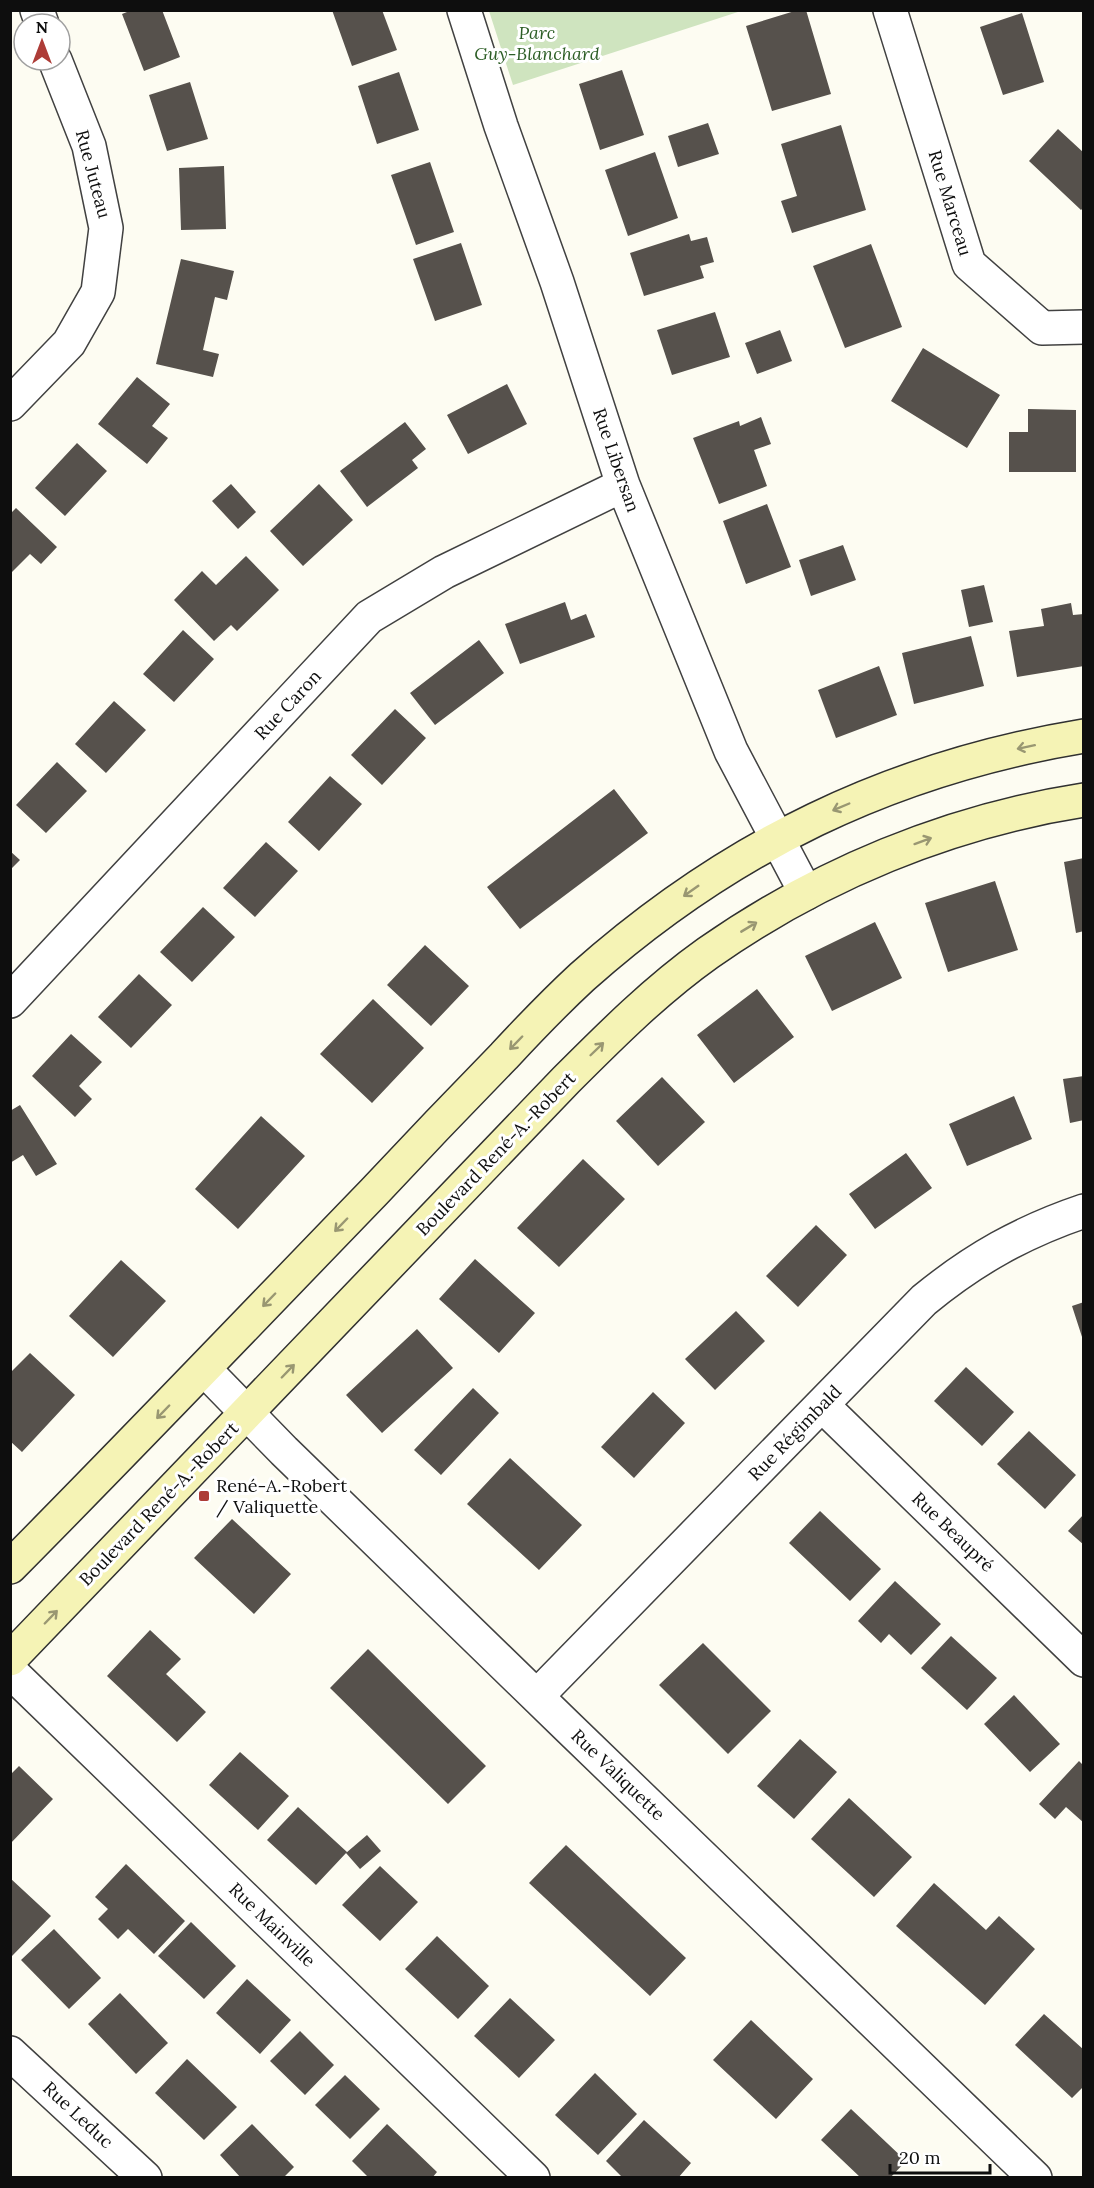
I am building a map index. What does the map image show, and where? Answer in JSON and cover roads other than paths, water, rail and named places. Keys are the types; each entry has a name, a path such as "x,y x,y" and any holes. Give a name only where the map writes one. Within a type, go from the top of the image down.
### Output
{"street":[{"name":"Rue Libersan","path":"464,10 501,126 558,282 623,485 731,752 806,893"},
{"name":"Rue Marceau","path":"890,10 969,264 1042,328 1083,327"},
{"name":"Rue Juteau","path":"10,404 69,343 98,292 106,228 88,146 60,72"},
{"name":"Rue Caron","path":"10,1001 369,617 444,572 623,485"},
{"path":"10,1567 204,1370 573,985 634,932 710,878 776,838 853,802 934,771 1021,748 1083,736"},
{"name":"Boulevard René-A.-Robert","path":"10,1659 566,1080 640,1008 707,954 806,893 872,861 949,832 1052,806 1083,801"},
{"name":"Rue Régimbald","path":"537,1696 900,1323 943,1285 978,1259 1015,1238 1083,1211"},
{"name":"Rue Valiquette","path":"204,1370 1035,2178"},
{"name":"Rue Beaupré","path":"822,1405 1083,1660"},
{"name":"Rue Mainville","path":"10,1671 533,2178"},
{"name":"Rue Leduc","path":"10,2053 146,2178"}],"place":[{"name":"René-A.-Robert / Valiquette","path":"204,1496"}],"park label":[{"name":"Parc Guy-Blanchard","path":"537,43"}]}
